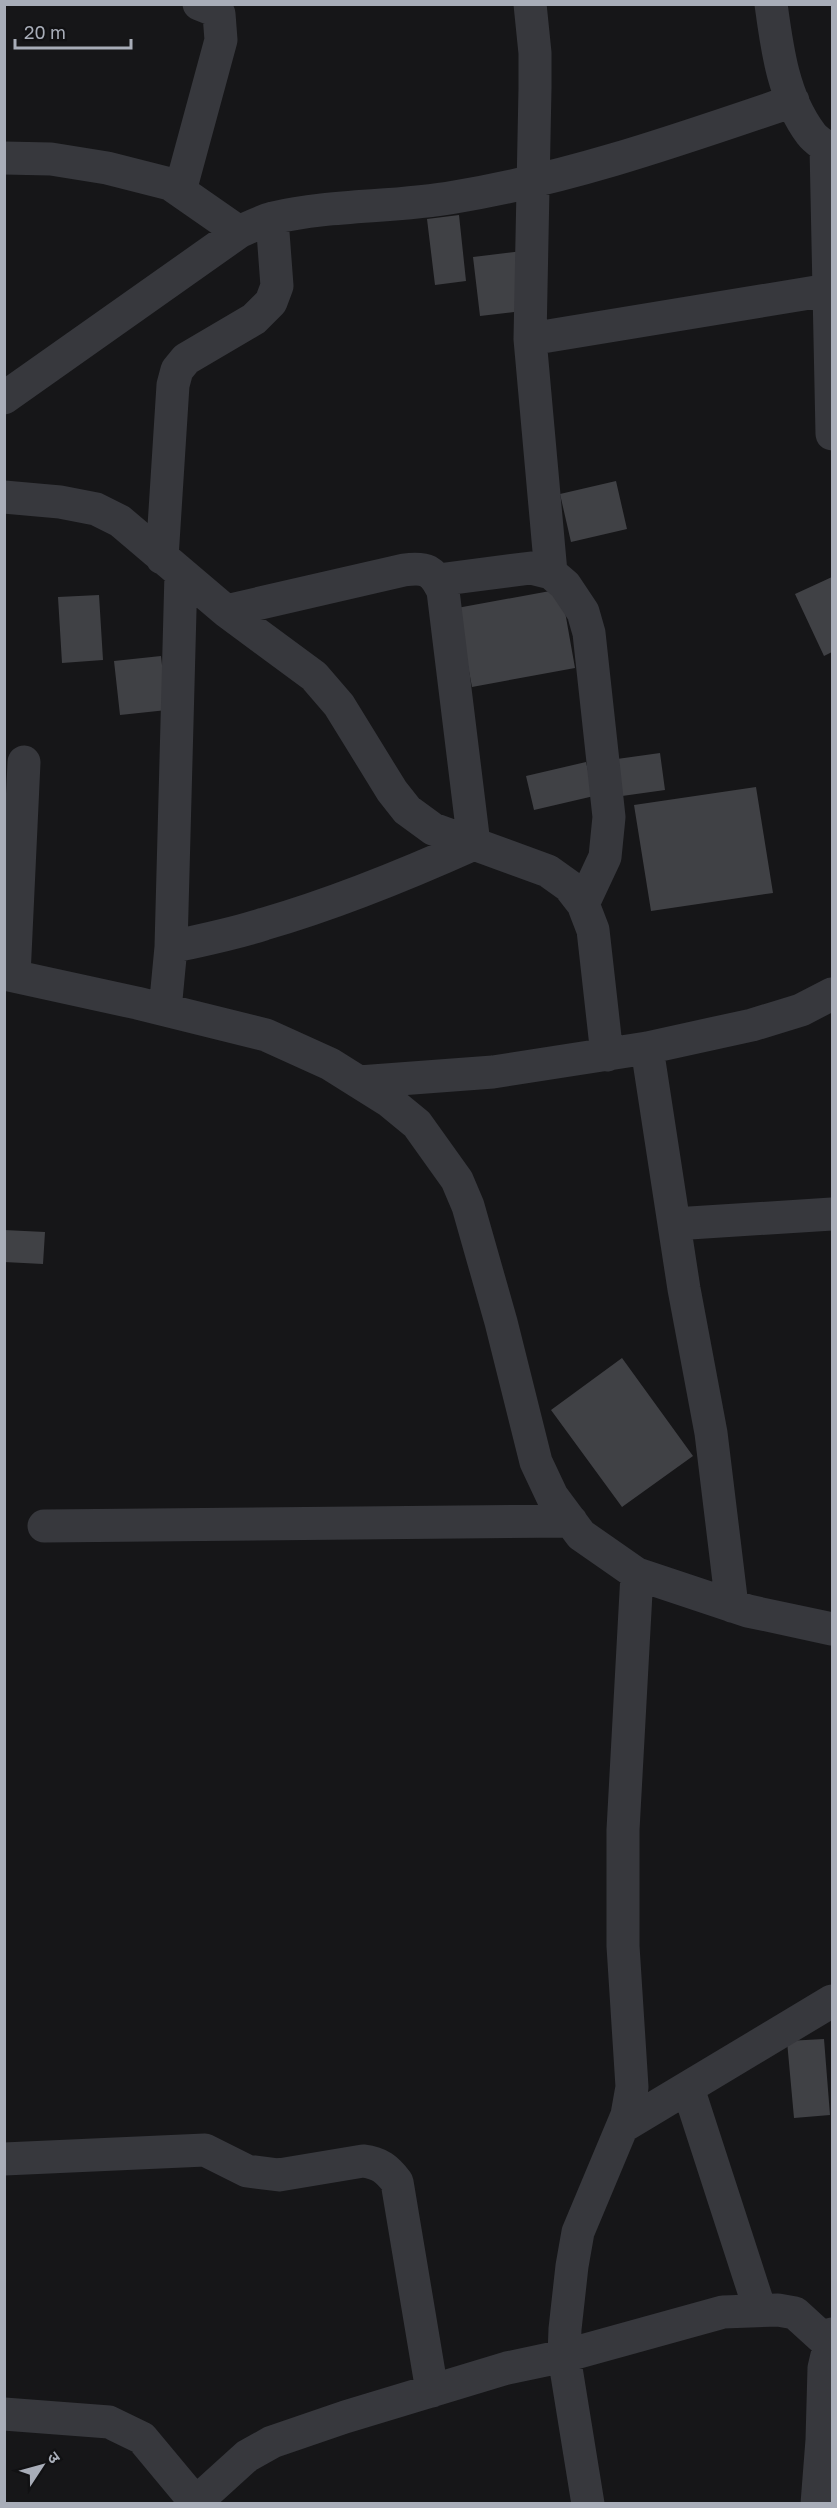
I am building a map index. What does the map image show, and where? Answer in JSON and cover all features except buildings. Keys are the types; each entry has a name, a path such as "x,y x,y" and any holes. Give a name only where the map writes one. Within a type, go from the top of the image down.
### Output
{"street":[{"path":"180,191 221,40 219,14 199,4"},
{"path":"530,4 535,53 530,339 551,573"},
{"path":"771,4 779,60 793,101 811,135 830,149 828,290 832,434"},
{"path":"4,398 239,232 272,219 330,210 452,198 534,182 658,147 793,101"},
{"path":"4,158 51,159 107,168 170,184 239,232"},
{"path":"165,1010 171,947 173,385 177,370 186,359 254,319 271,302 277,286 272,219"},
{"path":"530,339 828,290"},
{"path":"4,497 60,502 96,509 120,521 226,611 314,676 339,705 392,791 407,810 433,829 548,871 569,886 583,904 593,930 607,1055"},
{"path":"226,611 404,570 421,568 438,580 443,591 474,844"},
{"path":"438,580 531,568 551,573 565,585 583,612 590,633 609,817 604,857 583,904"},
{"path":"24,762 9,975 266,1035 330,1064 389,1101 417,1124 457,1180 468,1206 501,1322 536,1462 552,1496 581,1534 637,1574 748,1611 832,1629"},
{"path":"171,947 262,925 320,907 394,880 474,844"},
{"path":"359,1082 493,1072 647,1048 752,1025 801,1010 832,994"},
{"path":"647,1048 674,1224 711,1433 732,1606"},
{"path":"674,1224 832,1214"},
{"path":"44,1526 571,1521"},
{"path":"588,2504 564,2356 572,2266 578,2232 627,2115 632,2087 623,1946 623,1830 637,1574"},
{"path":"622,2127 832,2001"},
{"path":"688,2088 760,2310"},
{"path":"4,2159 205,2150 248,2171 279,2175 363,2161 375,2162 387,2169 397,2182 432,2391"},
{"path":"4,2414 109,2422 126,2428 142,2438 195,2503 247,2456 272,2442 432,2391 507,2368 564,2356 723,2312 760,2310 795,2313 831,2340 824,2368 817,2504"}]}
